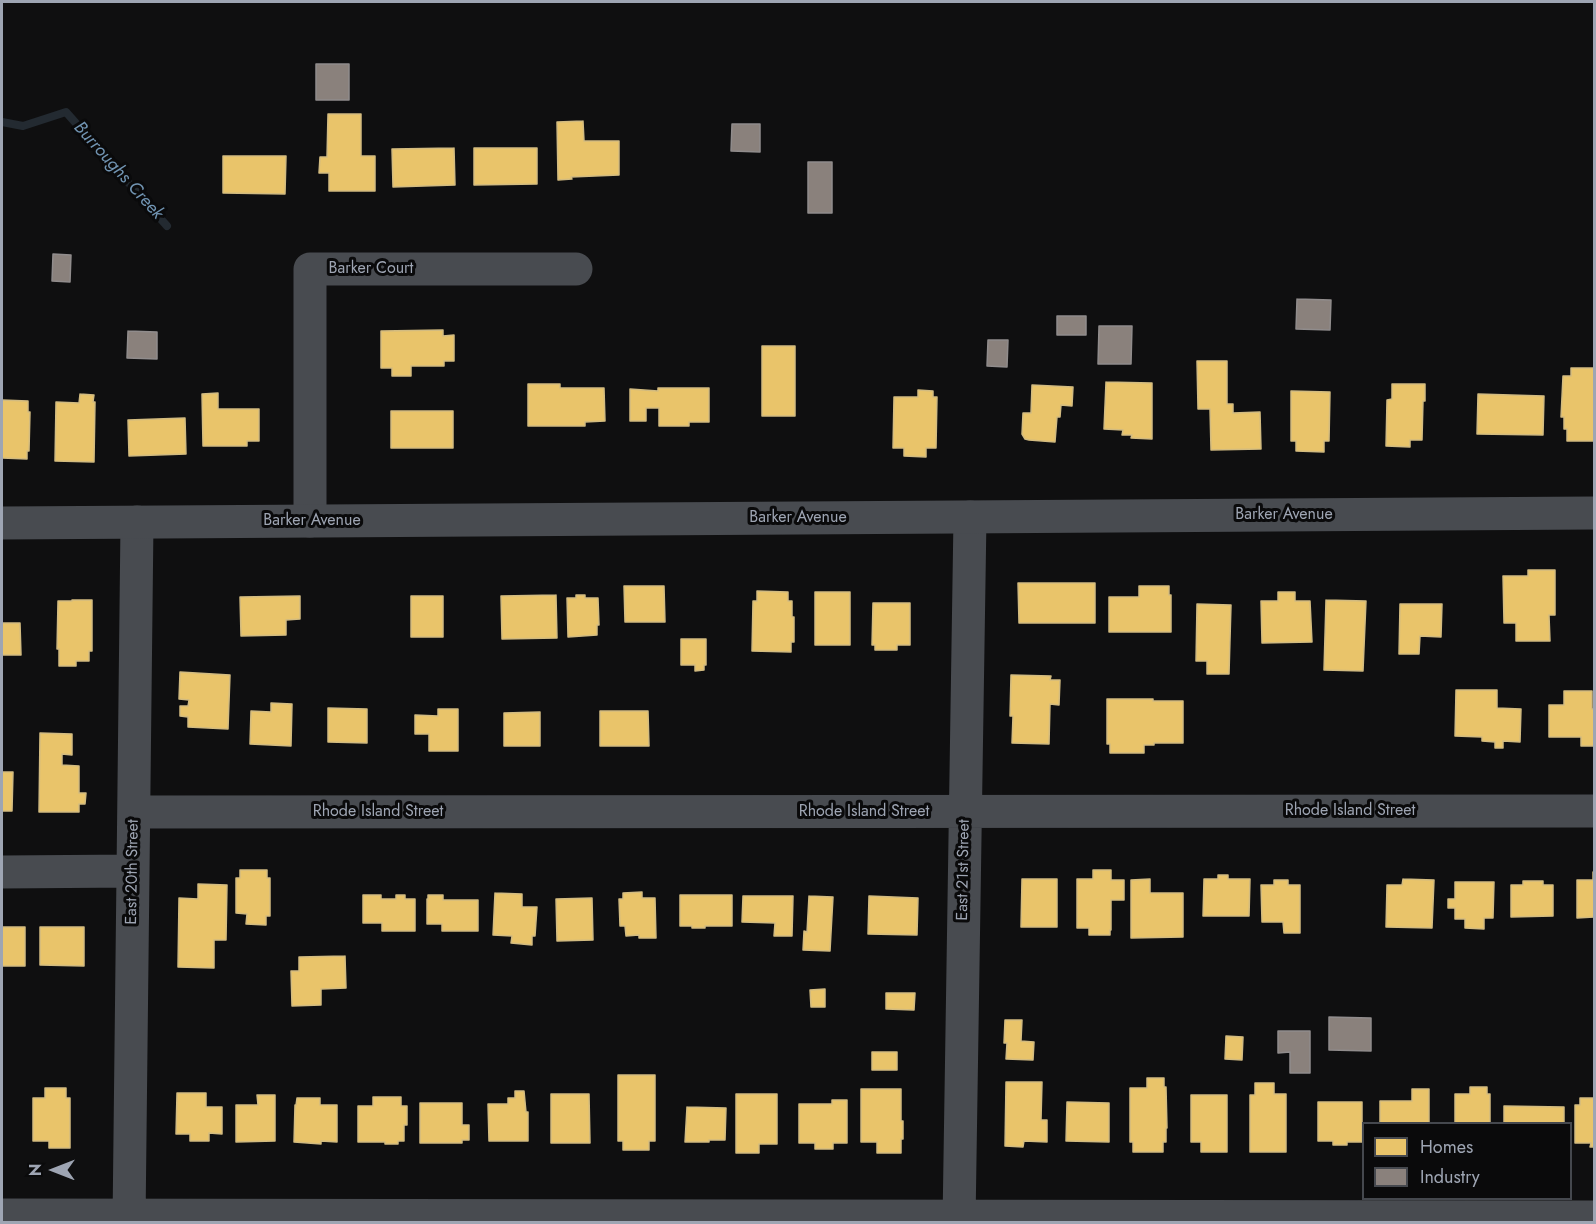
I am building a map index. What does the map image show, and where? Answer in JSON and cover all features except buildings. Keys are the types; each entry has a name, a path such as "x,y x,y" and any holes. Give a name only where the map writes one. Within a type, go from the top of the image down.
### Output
{"street":[{"name":"Barker Court","path":"310,521 310,269 576,269"},
{"name":"Barker Avenue","path":"2,523 1594,513"},
{"name":"East 21st Street","path":"959,1219 970,517"},
{"name":"East 20th Street","path":"129,1219 137,522"},
{"name":"Rhode Island Street","path":"134,812 1594,811"},
{"path":"2,872 133,871"},
{"path":"2,1215 129,1219 1594,1217"}],"waterway":[{"name":"Burroughs Creek","path":"2,122 23,126 66,112 167,226"}]}
